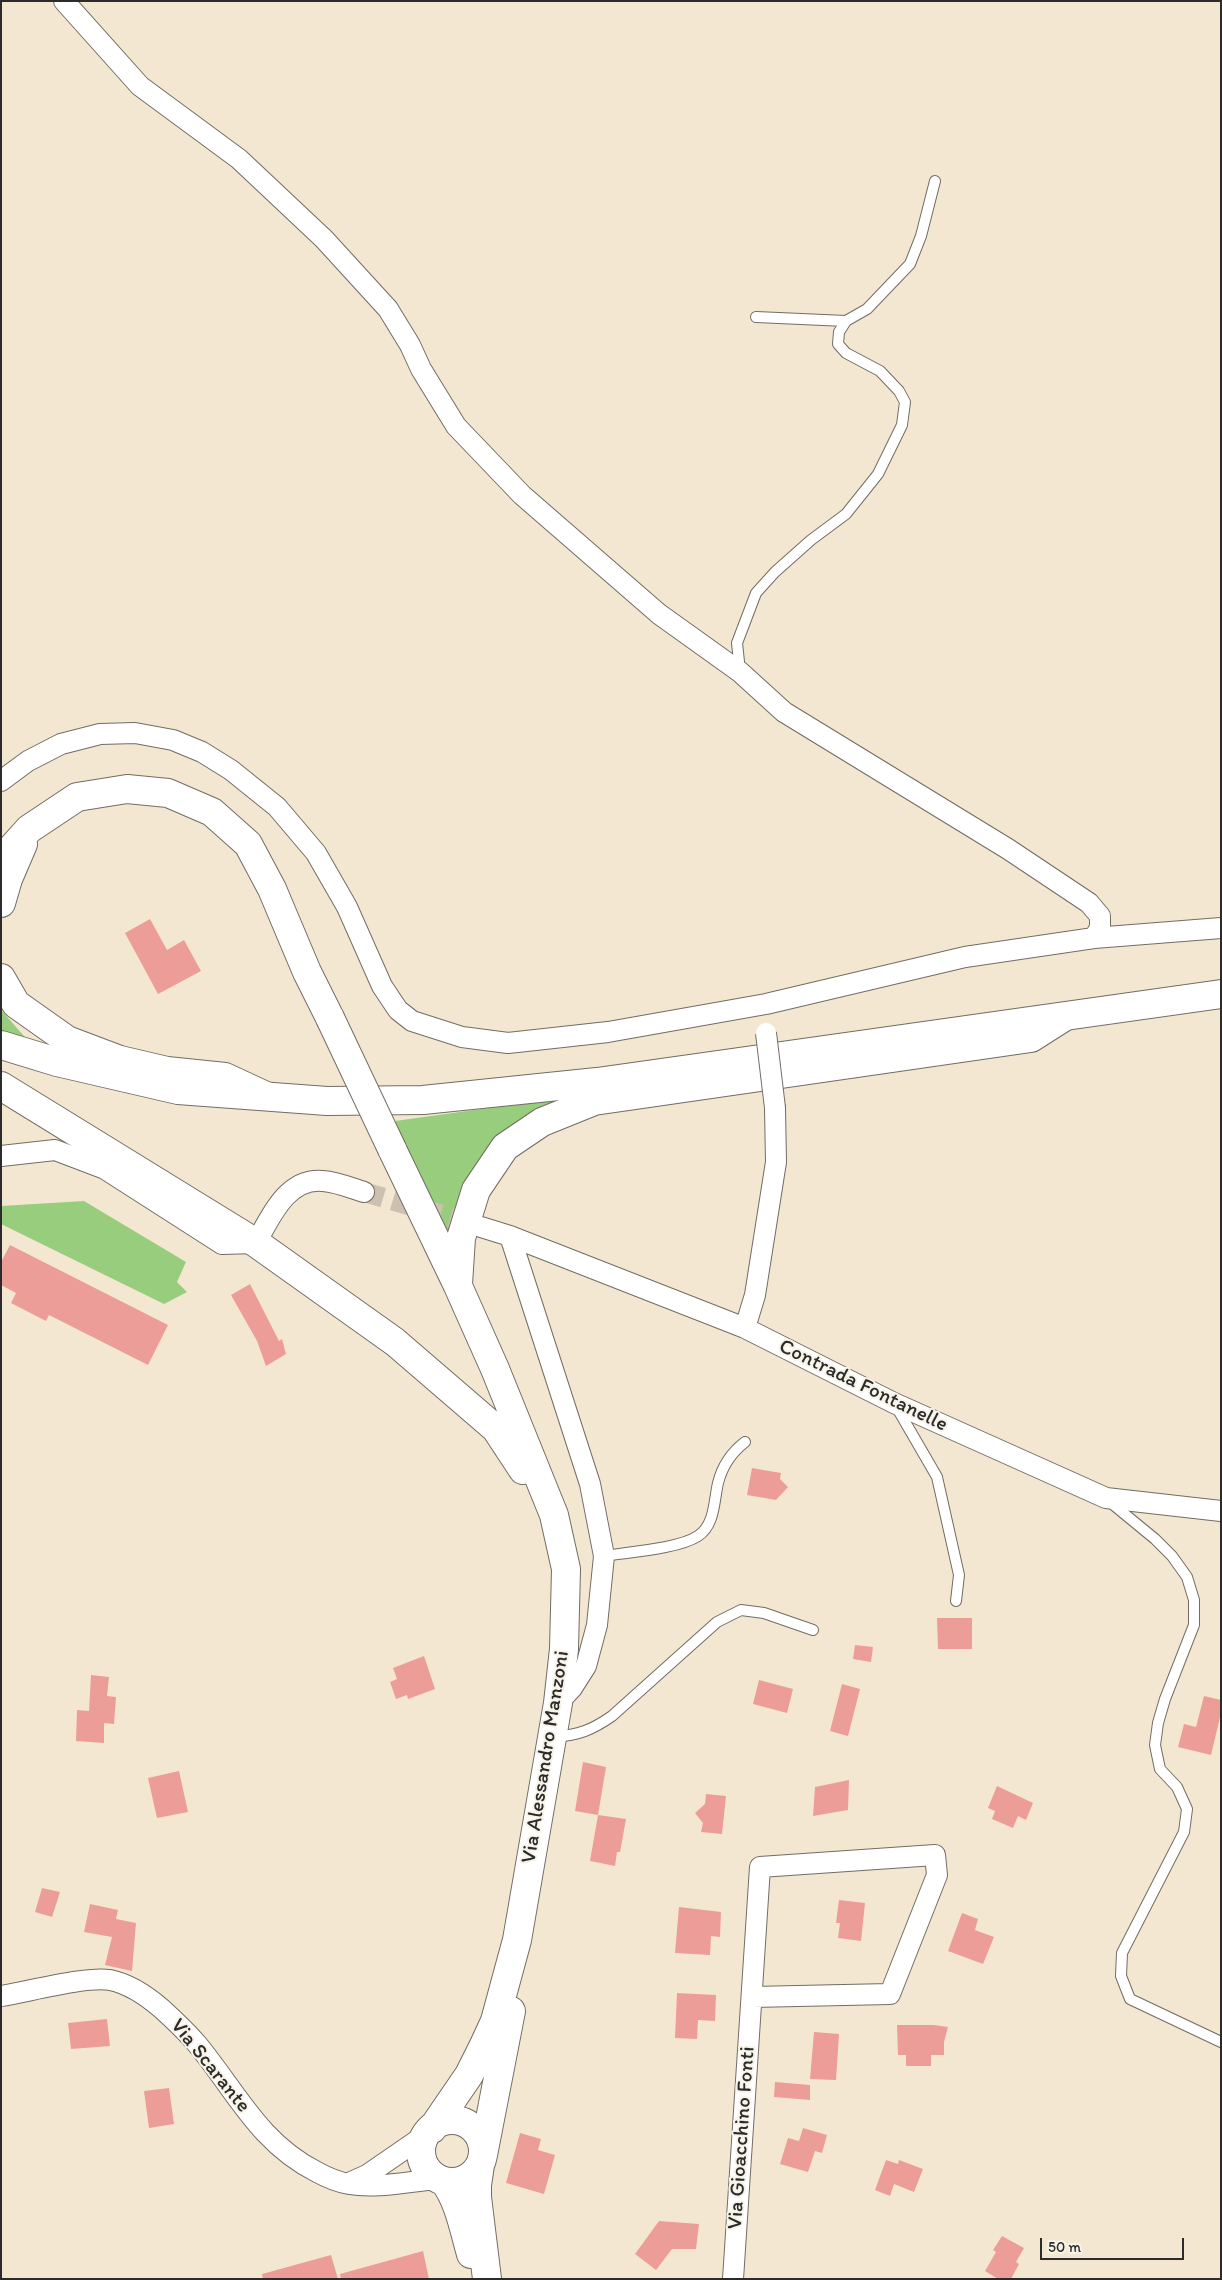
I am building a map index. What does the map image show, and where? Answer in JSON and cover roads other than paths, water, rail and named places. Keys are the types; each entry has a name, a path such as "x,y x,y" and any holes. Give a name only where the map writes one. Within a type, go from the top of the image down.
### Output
{"main road":[{"path":"1,860 29,829 77,797 127,789 168,793 212,812 248,844 272,889 307,972 458,1286 495,1369 554,1515"},
{"path":"1,903 8,879 29,829"},
{"path":"1,978 16,1004 67,1040 120,1060 167,1071 225,1077 267,1096"},
{"path":"1,1045 57,1062 178,1090 327,1101 423,1100 607,1081 1221,994"},
{"path":"458,1286 461,1238 476,1190 505,1147 542,1122 594,1101 1031,1038 1064,1017"},
{"path":"1,1086 256,1244 395,1342 496,1429 554,1515"},
{"name":"Via Alessandro Manzoni","path":"430,2131 469,2075 495,2021 517,1940 553,1738 564,1649 566,1569 554,1515"},
{"name":"Via Alessandro Manzoni","path":"486,2279 476,2185 513,2003 517,1940"},
{"path":"441,2180 454,2182 465,2180 474,2174 481,2160 482,2144 478,2134 462,2122 451,2121 441,2123 430,2131 423,2141 423,2159 432,2174 448,2188 462,2222 479,2279"}],"street":[{"path":"64,1 140,86 240,159 324,239 388,308 410,345 421,370 456,426 522,495 659,614 740,672 784,712 1008,849 1089,904 1100,916 1100,928 1094,938"},
{"path":"1,781 28,761 61,744 100,734 134,733 173,740 202,752 231,770 276,807 316,853 347,907 382,986 398,1010 412,1021 462,1037 508,1042 608,1032 766,1004 965,957 1094,938 1221,928"},
{"path":"745,1328 755,1295 776,1162 775,1108 766,1033 766,1004"},
{"path":"1,1156 55,1150 105,1170 222,1244 256,1244 279,1202 298,1185 321,1180 364,1192"},
{"name":"Contrada Fontanelle","path":"481,1227 510,1236 745,1328 894,1403 1106,1498 1221,1511"},
{"path":"510,1236 590,1484 604,1556 597,1625 586,1666 572,1688 558,1703"},
{"name":"Via Gioacchino Fonti","path":"733,2279 760,1867 935,1855 937,1875 890,1994 752,1997"},
{"name":"Via Scarante","path":"1,1996 84,1982 109,1980 145,1994 180,2025 197,2044 238,2101 270,2140 305,2166 347,2184 371,2186 441,2180"},
{"path":"347,2184 367,2175 430,2131"}],"lane":[{"path":"740,672 737,643 756,593 775,572 811,540 846,514 878,474 902,425 905,402 899,391 880,371 846,353 838,344 838,332 846,320 867,309 910,264 921,236 934,181"},
{"path":"756,316 846,320"},
{"path":"894,1403 937,1477 959,1575 956,1601"},
{"path":"604,1556 671,1545 699,1536 710,1521 718,1481 733,1450 744,1442"},
{"path":"1106,1498 1155,1539 1172,1556 1187,1577 1194,1600 1194,1625 1165,1699 1158,1723 1155,1745 1160,1769 1177,1787 1188,1809 1184,1832 1122,1954 1121,1976 1130,1999 1221,2042"},
{"path":"553,1738 593,1729 612,1716 717,1622 741,1610 764,1613 813,1630"}],"tunnel":[{"path":"364,1192 479,1226"}]}
